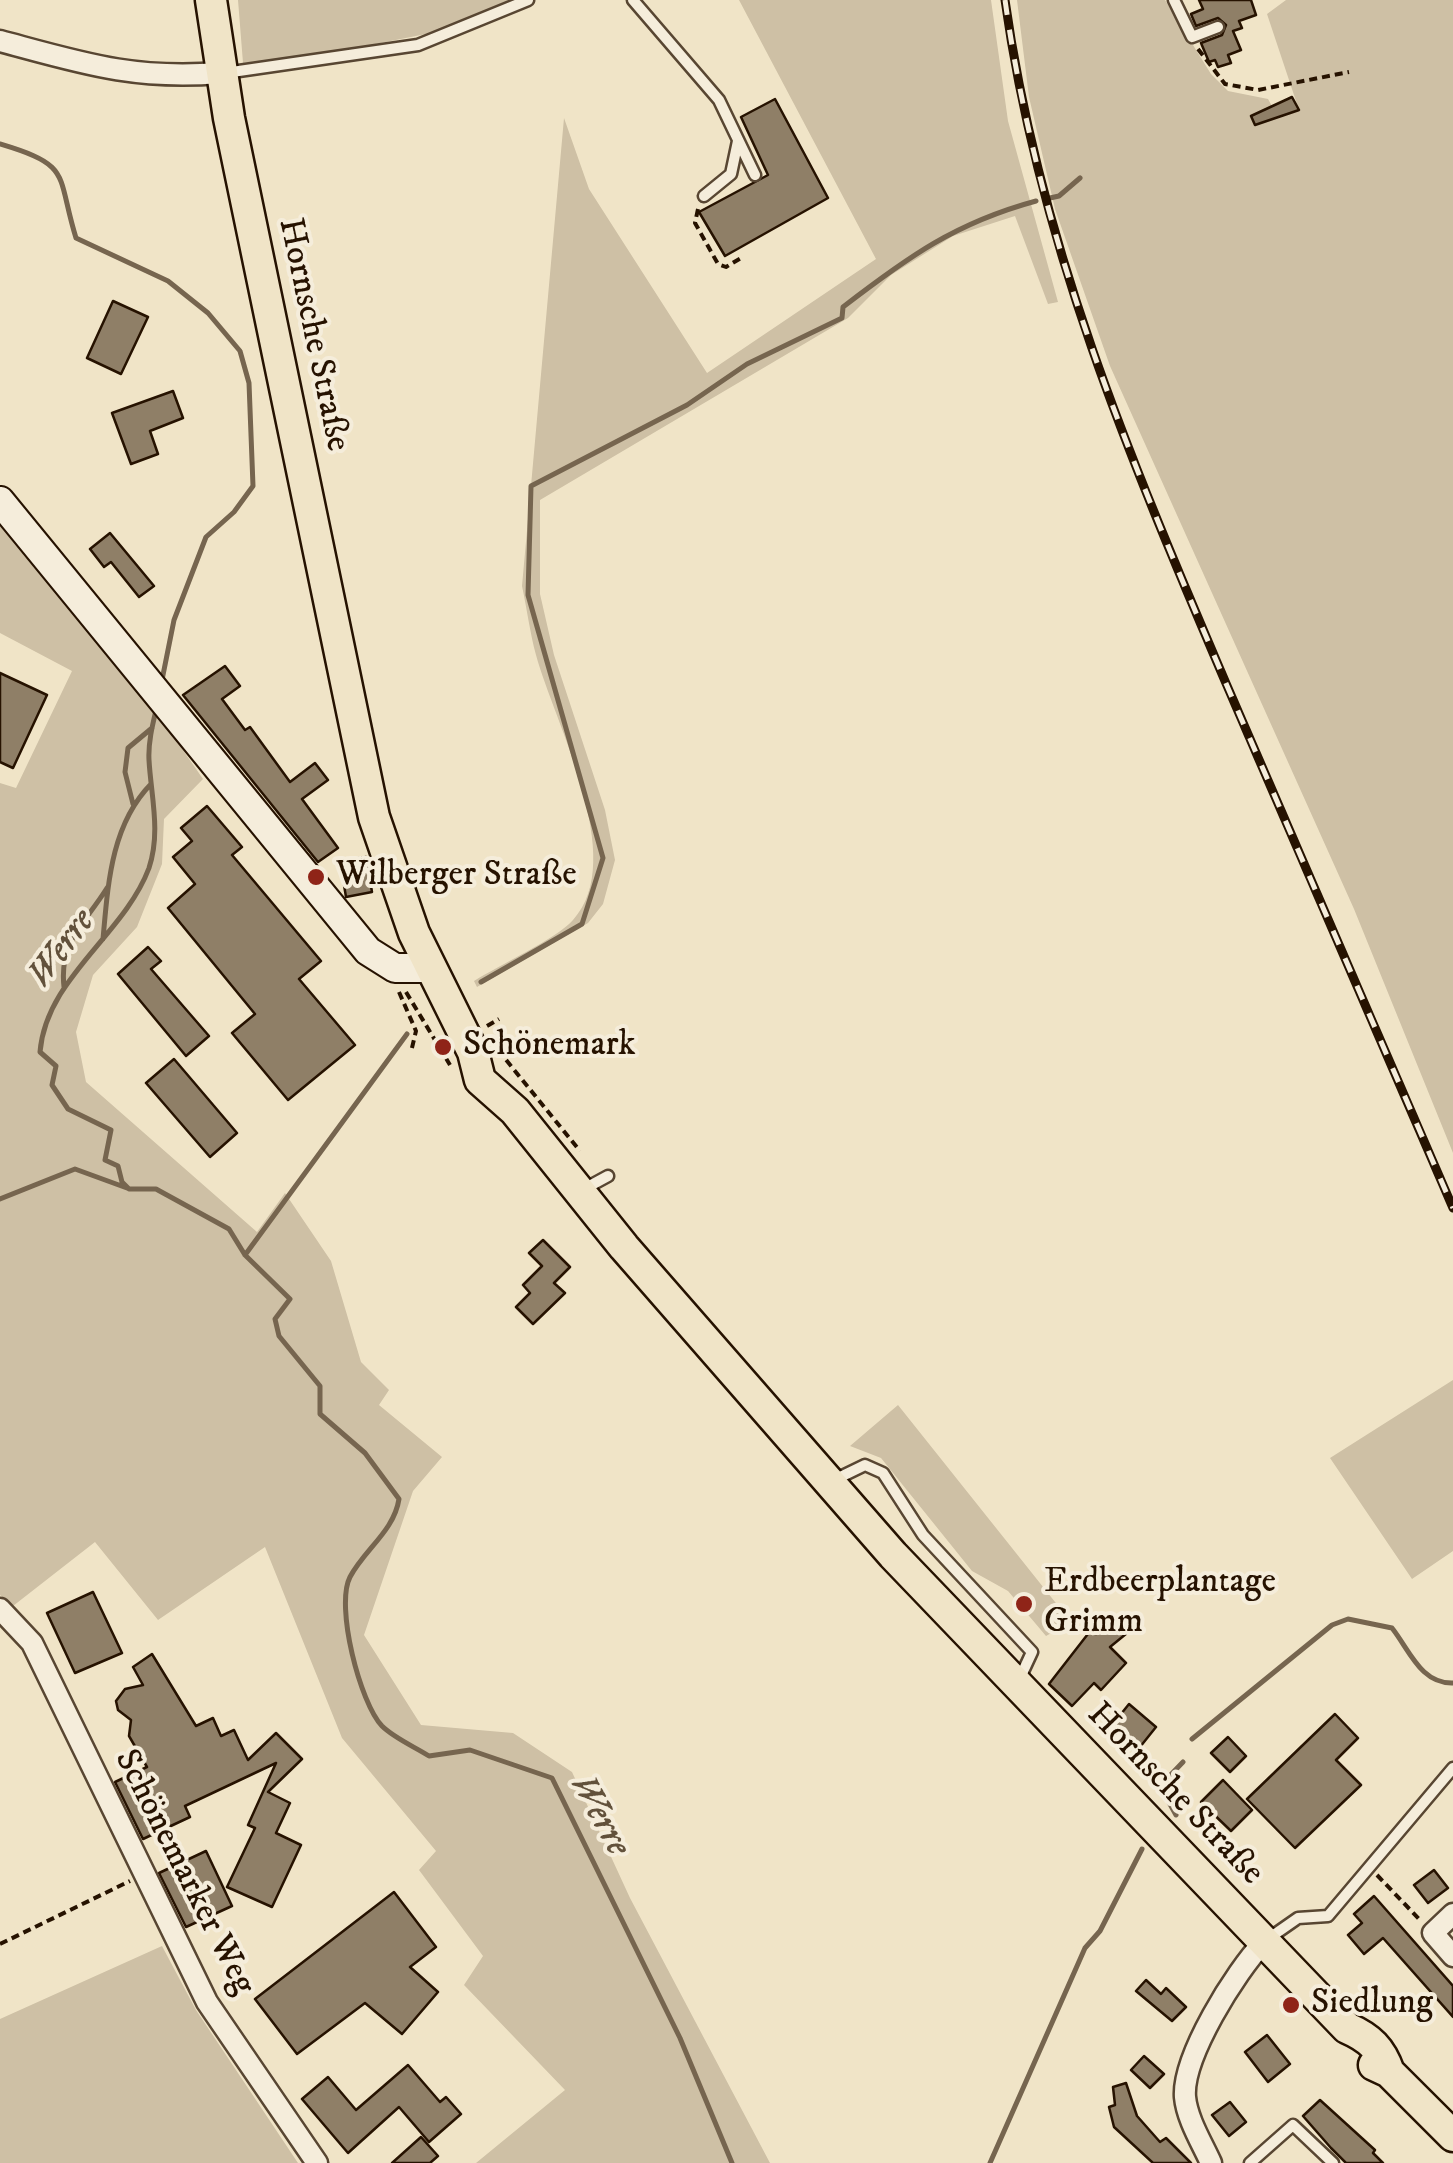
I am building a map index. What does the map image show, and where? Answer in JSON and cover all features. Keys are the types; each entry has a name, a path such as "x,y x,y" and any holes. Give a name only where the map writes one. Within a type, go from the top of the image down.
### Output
{"main road":[{"name":"Hornsche Straße","path":"210,0 220,74 297,408 344,684 385,855 428,968"},
{"path":"428,968 463,1060"},
{"name":"Hornsche Straße","path":"463,1060 485,1087 515,1111 580,1192 651,1264 829,1483 948,1614 1014,1684 1128,1791 1262,1943 1347,2028 1365,2035 1382,2052 1390,2072 1453,2136"}],"street":[{"path":"0,41 109,72 220,74"},
{"path":"0,500 368,950 395,968 428,968"},
{"name":"Schönemarker Weg","path":"0,1609 32,1643 207,2002 317,2163"},
{"path":"1453,1914 1433,1933 1453,1956"},
{"path":"1211,2163 1188,2108 1188,2074 1238,1971 1262,1943"}],"lane":[{"path":"220,74 418,45 528,0"},
{"path":"633,0 719,100 755,175"},
{"path":"1174,0 1192,36 1218,27"},
{"path":"704,196 731,174 738,140"},
{"path":"580,1192 608,1176"},
{"path":"829,1483 864,1465 882,1473 924,1535 1032,1652 1025,1674 1014,1684"},
{"path":"1262,1943 1298,1918 1328,1916 1453,1768"},
{"path":"1250,2163 1294,2125 1333,2163"}],"path":[{"path":"1192,36 1209,68 1225,84 1258,90 1348,72"},
{"path":"704,196 708,204 697,209 694,223 718,264 726,267 741,258"},
{"path":"412,1052 416,1031 396,985 463,1060"},
{"path":"478,1015 510,1069"},
{"path":"1368,1865 1433,1933"},
{"path":"0,1944 144,1875"}],"shaded area":[{"path":"238,0 509,0 431,33 335,52 243,63"},
{"path":"739,0 991,0 1008,121 1058,302 1048,304 1015,216 953,236 891,275 848,318 540,500 540,594 554,655 605,810 615,860 603,904 588,923 477,987 474,981 541,944 573,920 588,894 593,862 591,827 582,790 536,655 522,586 564,118 589,189 707,373 876,259"},
{"path":"1017,0 1165,0 1211,74 1228,91 1268,99 1278,117 1299,110 1267,14 1286,0 1453,0 1453,1153 1354,909 1110,366 1055,209 1029,97"},
{"path":"0,522 144,694 203,779 164,819 162,864 137,927 93,975 76,1032 86,1082 257,1232 285,1193 331,1261 361,1362 389,1390 379,1405 442,1457 413,1491 364,1635 421,1725 513,1733 572,1772 630,1898 770,2163 476,2163 565,2090 464,1985 483,1956 419,1870 436,1851 342,1738 265,1547 158,1620 95,1542 13,1606 0,1595 0,783 16,788 72,671 0,633"},
{"path":"1453,1380 1453,1551 1412,1579 1330,1458"},
{"path":"898,1405 1071,1622 1046,1636 1008,1591 972,1571 881,1458 850,1446"},
{"path":"162,1946 196,2010 298,2163 0,2163 0,2019"}],"building":[{"path":"1199,0 1251,0 1256,15 1239,21 1242,28 1233,31 1241,50 1228,55 1231,63 1218,67 1215,60 1209,62 1201,43 1222,35 1226,25 1218,18 1196,26 1191,14 1203,9"},
{"path":"1292,97 1299,110 1255,125 1251,116"},
{"path":"775,99 828,198 725,256 699,212 768,175 741,117"},
{"path":"113,301 148,317 121,374 87,358"},
{"path":"173,391 183,418 150,431 158,454 131,464 112,413"},
{"path":"110,533 154,586 139,597 111,562 104,567 90,549"},
{"path":"225,666 240,686 222,699 245,730 250,727 290,782 315,763 328,780 302,799 338,848 318,862 183,695"},
{"path":"0,673 47,695 13,768 0,762"},
{"path":"207,806 242,847 232,855 321,961 299,979 355,1045 288,1100 232,1033 255,1014 168,908 195,884 173,857 192,841 181,828"},
{"path":"366,857 372,892 346,897 340,861"},
{"path":"148,947 161,961 151,969 209,1036 186,1056 118,974"},
{"path":"174,1059 237,1133 210,1157 146,1083"},
{"path":"543,1240 570,1267 554,1283 565,1293 533,1324 516,1307 530,1293 523,1285 542,1266 529,1253"},
{"path":"93,1592 122,1653 75,1673 47,1613"},
{"path":"1121,1614 1132,1629 1110,1647 1126,1663 1101,1690 1094,1683 1072,1706 1049,1684 1091,1630 1096,1634"},
{"path":"152,1654 196,1726 213,1718 221,1736 234,1730 248,1760 276,1733 302,1759 268,1792 290,1803 276,1833 301,1845 272,1907 227,1887 255,1828 248,1825 276,1763 185,1806 190,1817 143,1839 115,1782 147,1767 129,1736 131,1720 118,1710 116,1701 125,1689 143,1685 133,1667"},
{"path":"1129,1704 1156,1727 1136,1752 1109,1729"},
{"path":"1335,1714 1358,1738 1336,1760 1361,1785 1295,1848 1247,1799"},
{"path":"1228,1737 1246,1756 1230,1772 1211,1753"},
{"path":"1223,1780 1252,1810 1231,1831 1201,1802"},
{"path":"206,1851 232,1906 186,1927 159,1873"},
{"path":"1434,1870 1448,1888 1428,1903 1414,1885"},
{"path":"394,1892 436,1947 410,1967 438,1992 402,2034 365,2003 297,2054 255,1999"},
{"path":"1374,1896 1453,1986 1453,2017 1383,1938 1364,1954 1348,1935 1362,1923 1354,1914"},
{"path":"1146,1980 1161,1994 1166,1988 1186,2007 1172,2021 1136,1991"},
{"path":"1267,2035 1290,2064 1268,2082 1245,2052"},
{"path":"1144,2056 1164,2074 1150,2088 1131,2070"},
{"path":"408,2065 440,2102 446,2097 461,2114 429,2142 399,2107 348,2153 302,2099 328,2077 356,2110"},
{"path":"1126,2083 1137,2116 1160,2142 1166,2138 1191,2163 1153,2163 1114,2127 1109,2107 1115,2105 1113,2087"},
{"path":"1320,2100 1375,2150 1373,2153 1383,2163 1346,2163 1331,2148 1303,2116"},
{"path":"1230,2102 1246,2122 1229,2136 1212,2115"},
{"path":"421,2137 438,2156 430,2163 392,2163"}],"waterway":[{"name":"Werre","path":"0,144 51,166 62,185 76,238 168,281 208,313 240,351 249,383 253,486 234,512 206,537 174,620 162,680"},
{"path":"1050,198 1059,196 1080,178"},
{"path":"481,982 582,924 603,858 528,595 531,486 687,405 747,364 842,318 843,307 934,243 981,220 1036,201"},
{"name":"Werre","path":"157,706 149,753 155,828 153,854 137,892 71,979 45,1026 40,1052 56,1066 52,1085 68,1109 111,1130 105,1160 118,1166 122,1182 129,1189 156,1189 229,1229 245,1255 290,1299 275,1319 279,1336 320,1386 320,1414 365,1453 399,1499 391,1521 356,1567 346,1591 352,1654 374,1714 387,1730 429,1756 470,1750 552,1778 680,2038 732,2163"},
{"path":"133,804 125,772 128,748 152,728"},
{"path":"103,939 114,856 127,818 151,784"},
{"path":"64,987 69,945 107,888"},
{"path":"245,1255 407,1034"},
{"path":"0,1199 75,1169 127,1188"},
{"path":"1192,1739 1332,1625 1348,1619 1392,1628 1424,1672 1453,1683"},
{"path":"1176,1815 1160,1786 1183,1762"},
{"path":"990,2163 1085,1948 1100,1931 1142,1849"}],"railway":[{"path":"1005,0 1040,178 1064,263 1122,431 1225,681 1453,1208"}],"place":[{"name":"Wilberger Straße","path":"316,877"},
{"name":"Schönemark","path":"443,1047"},
{"name":"Erdbeerplantage Grimm","path":"1024,1604"},
{"name":"Siedlung","path":"1291,2005"}]}
